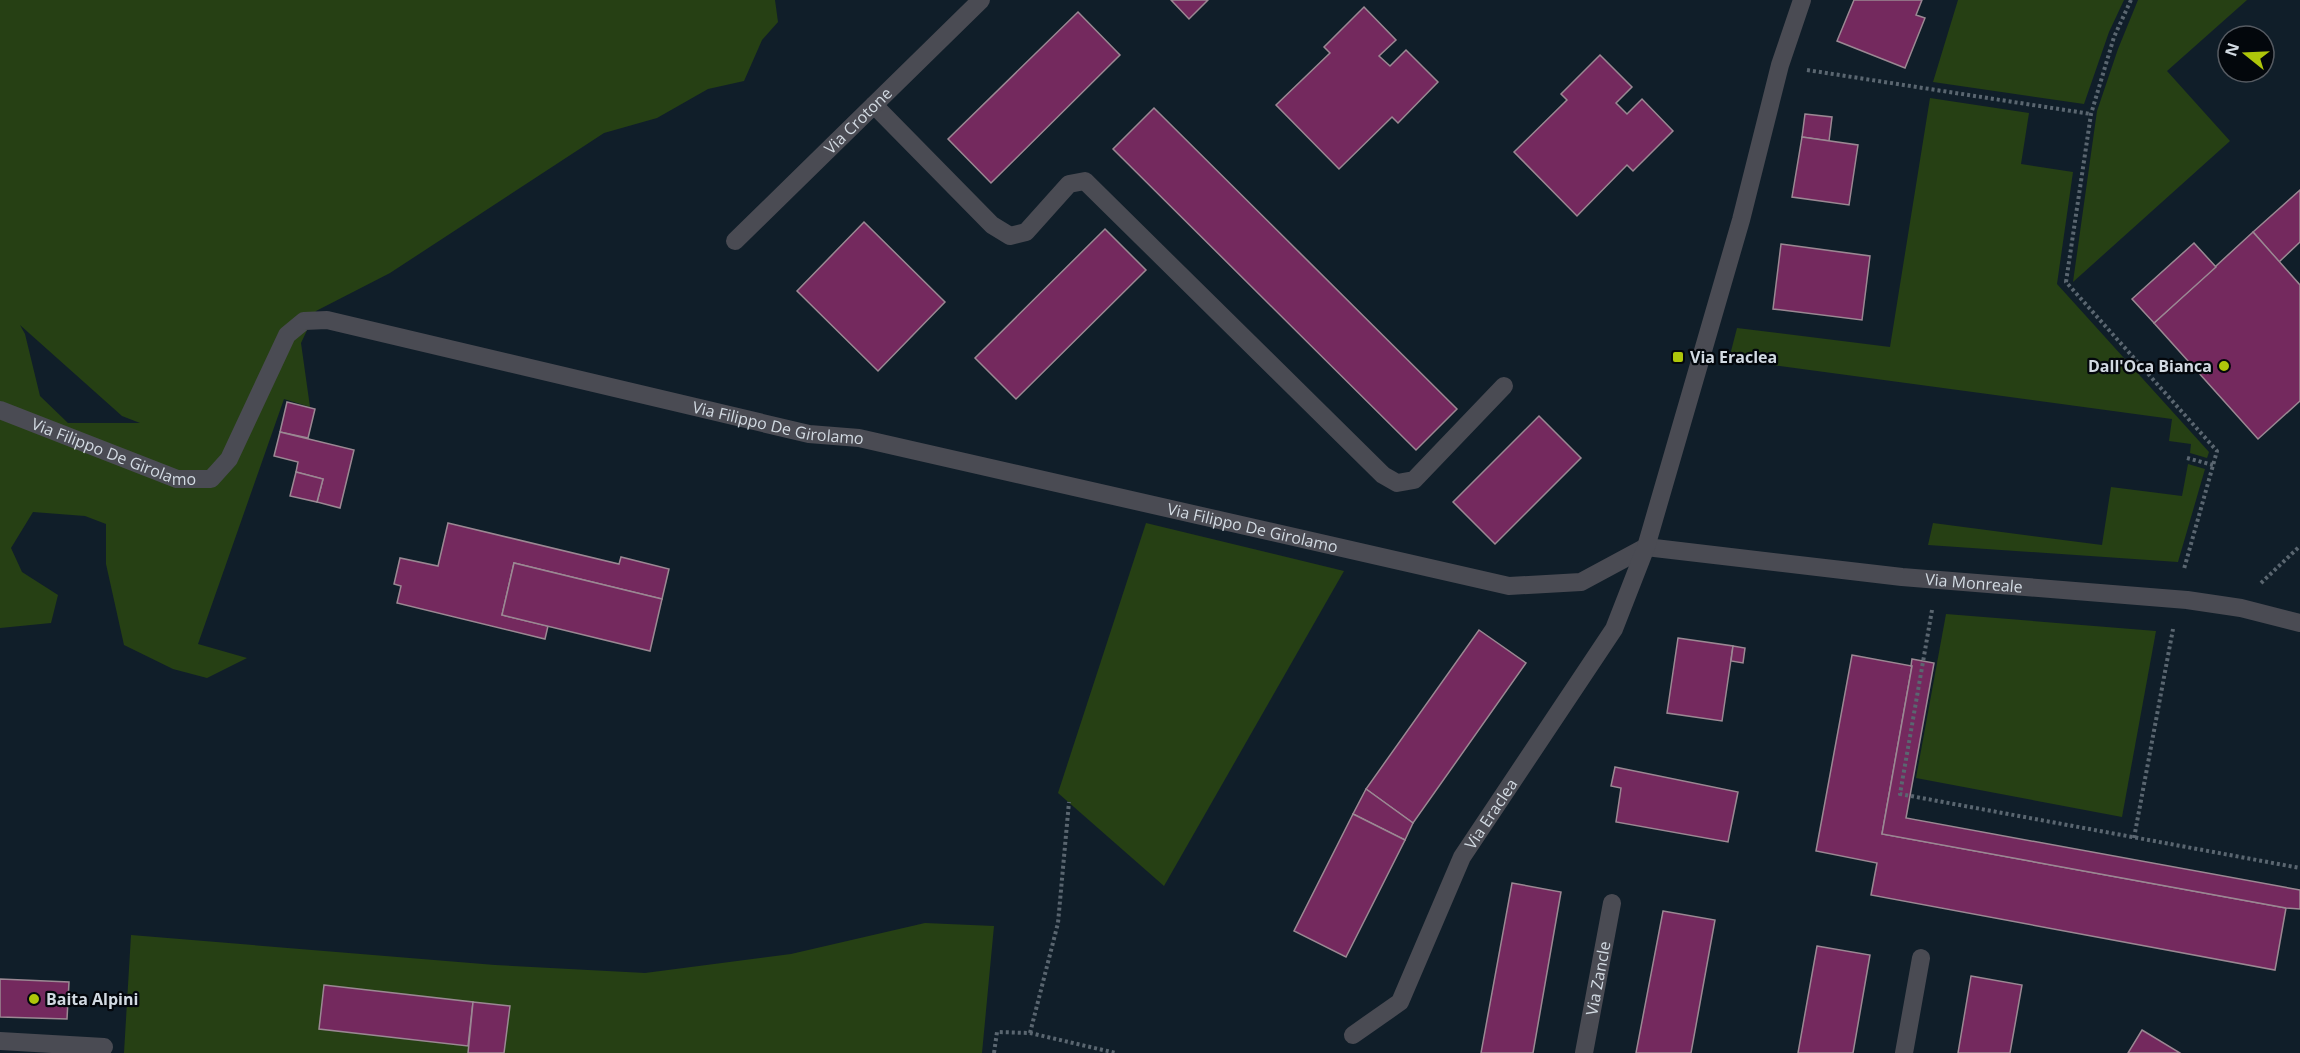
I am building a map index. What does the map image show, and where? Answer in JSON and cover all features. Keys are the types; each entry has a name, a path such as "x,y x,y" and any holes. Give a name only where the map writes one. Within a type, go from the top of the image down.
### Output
{"street":[{"name":"Via Crotone","path":"735,241 981,0"},
{"name":"Via Eraclea","path":"1353,1035 1400,1002 1462,857 1614,629 1646,547 1741,220 1780,65 1802,0"},
{"path":"874,105 992,225 1010,236 1026,232 1069,184 1085,181 1383,475 1397,483 1414,480 1504,386"},
{"name":"Via Filippo De Girolamo","path":"0,410 177,479 212,479 230,459 287,335 304,321 327,320 809,434 859,438 1509,586 1581,582 1646,547"},
{"name":"Via Monreale","path":"1646,547 1902,577 2187,600 2241,608 2300,623"},
{"name":"Via Zancle","path":"1584,1053 1612,903"},
{"path":"1905,1053 1921,958"},
{"path":"0,1041 104,1047"}],"path":[{"path":"2131,0 2114,37 2091,114 2066,282 2217,451 2184,570"},
{"path":"1798,69 2091,114"},
{"path":"2187,458 2213,465"},
{"path":"2261,583 2300,546"},
{"path":"1932,610 1900,794 2300,867"},
{"path":"2134,838 2173,629"},
{"path":"1030,1033 1058,924 1069,802"},
{"path":"994,1053 996,1032 1030,1033 1116,1053"}],"green space":[{"path":"0,0 775,0 778,22 762,40 744,81 708,89 657,118 604,133 390,273 316,311 301,343 310,407 284,399 198,644 247,658 207,678 173,669 124,645 106,564 106,524 85,516 33,512 11,548 22,572 58,595 51,623 0,628","holes":["20,325 122,416 140,423 68,423 40,396 25,334"]},
{"path":"1958,0 2124,0 2109,32 2084,104 1933,82"},
{"path":"2138,0 2247,0 2220,24 2216,24 2216,28 2167,71 2230,141 2073,282 2097,111"},
{"path":"1930,98 2029,113 2021,164 2073,172 2057,284 2209,452 2207,458 2190,453 2191,444 2169,441 2172,419 1729,359 1737,328 1890,347"},
{"path":"2188,464 2205,469 2178,562 1928,545 1933,523 2102,545 2111,487 2182,496"},
{"path":"1146,523 1344,571 1164,886 1058,793"},
{"path":"1946,614 2156,631 2122,817 1916,778"},
{"path":"925,923 994,926 982,1053 124,1053 131,935 495,965 645,973 791,954"}],"building":[{"path":"1171,0 1208,0 1189,19"},
{"path":"1854,0 1922,0 1916,15 1925,18 1905,68 1837,41"},
{"path":"1364,7 1396,40 1379,56 1390,66 1406,50 1438,82 1398,123 1392,117 1339,169 1276,105 1330,53 1324,47"},
{"path":"1078,12 1120,55 991,183 948,139"},
{"path":"1600,55 1632,87 1616,103 1627,114 1642,99 1673,131 1633,171 1627,165 1577,216 1514,152 1567,100 1561,94"},
{"path":"1154,108 1457,409 1416,450 1113,149"},
{"path":"1805,114 1832,117 1829,141 1802,137"},
{"path":"1802,137 1858,145 1849,205 1792,197"},
{"path":"2300,190 2300,242 2279,262 2253,232"},
{"path":"864,222 945,302 878,371 797,291"},
{"path":"1105,229 1146,270 1016,399 975,358"},
{"path":"2253,232 2300,285 2300,401 2258,439 2154,323"},
{"path":"2194,243 2216,267 2154,323 2132,299"},
{"path":"1781,244 1870,256 1862,320 1773,309"},
{"path":"287,402 315,409 308,438 280,432"},
{"path":"1539,416 1581,458 1495,544 1453,502"},
{"path":"280,432 354,450 340,508 317,502 323,479 296,472 298,462 274,456"},
{"path":"296,472 323,479 317,502 290,496"},
{"path":"448,523 619,564 621,557 669,569 662,599 514,563 502,615 548,626 545,639 397,603 401,586 394,584 400,558 438,566"},
{"path":"514,563 662,599 650,651 502,615"},
{"path":"1479,630 1526,663 1413,823 1366,789"},
{"path":"1678,638 1733,646 1722,721 1667,713"},
{"path":"1733,646 1745,648 1743,663 1731,661"},
{"path":"1852,655 1912,666 1882,834 2286,908 2275,970 1871,895 1877,863 1816,851"},
{"path":"1912,659 1934,663 1906,818 2300,890 2300,909 1882,834"},
{"path":"1615,767 1738,792 1728,842 1616,822 1621,788 1611,786"},
{"path":"1366,789 1413,823 1405,840 1353,814"},
{"path":"1353,814 1405,840 1346,957 1294,931"},
{"path":"1512,883 1561,892 1533,1053 1481,1053"},
{"path":"1663,911 1715,920 1691,1053 1636,1053"},
{"path":"1817,946 1870,955 1853,1053 1798,1053"},
{"path":"1971,976 2022,985 2010,1053 1958,1053"},
{"name":"Baita Alpini","path":"0,979 69,982 67,1019 0,1017"},
{"path":"324,985 473,1002 468,1046 319,1029"},
{"path":"473,1002 510,1006 504,1053 468,1053"},
{"path":"2142,1030 2180,1053 2128,1053"}],"place":[{"name":"Via Eraclea","path":"1678,357"},
{"name":"Dall'Oca Bianca","path":"2224,366"},
{"name":"Baita Alpini","path":"34,999"}]}
